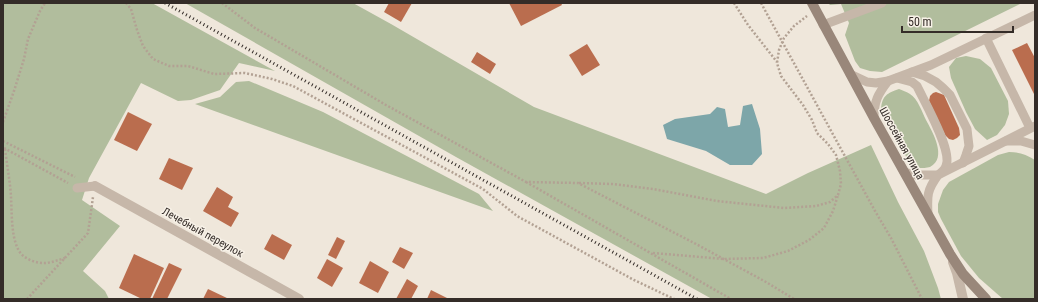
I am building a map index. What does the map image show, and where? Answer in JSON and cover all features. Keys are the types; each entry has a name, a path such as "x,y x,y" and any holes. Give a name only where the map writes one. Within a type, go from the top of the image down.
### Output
{"main road":[{"name":"Шоссейная улица","path":"814,6 823,25 950,254"},
{"path":"950,254 963,274 986,299"}],"street":[{"name":"Лечебный переулок","path":"95,186 299,299"},
{"name":"Шоссейная улица","path":"950,254 962,299"}],"lane":[{"path":"823,25 882,3"},
{"path":"874,118 874,107 880,91 892,80 931,65 1035,15"},
{"path":"904,172 916,175 938,175 1032,127 986,38"},
{"path":"912,72 925,76 936,82 950,95 967,130 968,146 963,162"},
{"path":"850,74 867,82 876,83 902,79 912,82 917,86 943,140 947,156 946,166 933,182 928,194 928,214"},
{"path":"1004,141 1020,141 1035,145"},
{"path":"77,188 95,186"}],"path":[{"path":"3,122 24,59 28,39 45,3"},
{"path":"126,3 131,9 137,30 144,46 153,59 168,66 188,66 214,74 245,73 272,79 293,86 483,189 517,216 634,280 674,299"},
{"path":"222,3 255,28 386,105 526,182 731,299"},
{"path":"650,252 724,259 763,258 788,251 809,240 824,228 833,211 841,184 840,171 836,155 817,133 812,120 803,105 781,76 777,63 748,25 734,3"},
{"path":"762,3 782,42 891,238 922,299"},
{"path":"777,63 779,50 784,38 814,6"},
{"path":"3,141 95,186 88,233 28,299"},
{"path":"4,148 10,178 14,235 18,249 23,256 33,261 43,263 53,262 65,258"},
{"path":"4,148 77,188"},
{"path":"526,182 612,184 653,189 717,201 784,208 816,206 830,202 838,195 839,191"},
{"path":"578,183 724,259 794,299"}],"green space":[{"path":"3,3 152,3 275,71 239,63 220,90 191,100 178,101 141,83 89,178 82,200 120,226 83,271 105,291 109,299 3,299"},
{"path":"185,3 353,3 534,107 766,194 808,173 871,145 898,202 924,251 941,299 712,299 456,157"},
{"path":"828,3 1022,3 882,72 860,68 855,61 845,35 849,23 841,4 830,5"},
{"path":"966,56 980,59 991,68 1008,101 1009,114 1005,125 997,135 987,140 975,129 951,78 949,67 956,58"},
{"path":"249,81 323,112 479,194 493,211 195,104 220,97 236,82"},
{"path":"899,89 913,96 920,106 935,137 938,157 935,163 930,167 918,168 909,162 881,109 884,98 891,92"},
{"path":"1016,152 1029,156 1035,160 1035,299 1003,299 979,278 961,256 938,212 938,204 943,190 949,182 998,155"}],"water":[{"path":"752,104 760,129 762,154 752,165 730,165 706,151 667,139 663,125 675,119 710,114 717,107 725,109 728,127 740,125 743,106"}],"building":[{"path":"389,3 412,3 401,22 384,12"},
{"path":"509,3 561,3 562,5 521,26"},
{"path":"1027,43 1035,58 1035,96 1012,50"},
{"path":"587,44 600,65 582,76 569,55"},
{"path":"477,52 496,64 490,74 471,62"},
{"path":"936,92 944,95 959,128 960,135 953,140 949,139 945,135 929,101 930,96"},
{"path":"128,112 152,124 137,151 114,140"},
{"path":"169,158 193,168 182,190 159,179"},
{"path":"217,187 233,197 228,207 239,213 231,227 203,211"},
{"path":"272,234 292,245 284,260 264,249"},
{"path":"337,237 345,241 336,259 328,255"},
{"path":"400,247 413,253 404,269 392,262"},
{"path":"134,254 164,268 150,299 142,299 119,288"},
{"path":"327,259 343,268 332,287 317,278"},
{"path":"370,261 389,272 378,293 359,283"},
{"path":"169,263 182,269 167,299 152,299"},
{"path":"407,279 418,286 411,299 396,299"},
{"path":"208,289 229,299 203,299"},
{"path":"431,290 449,299 427,299"}],"railway":[{"path":"165,3 697,299"}]}
